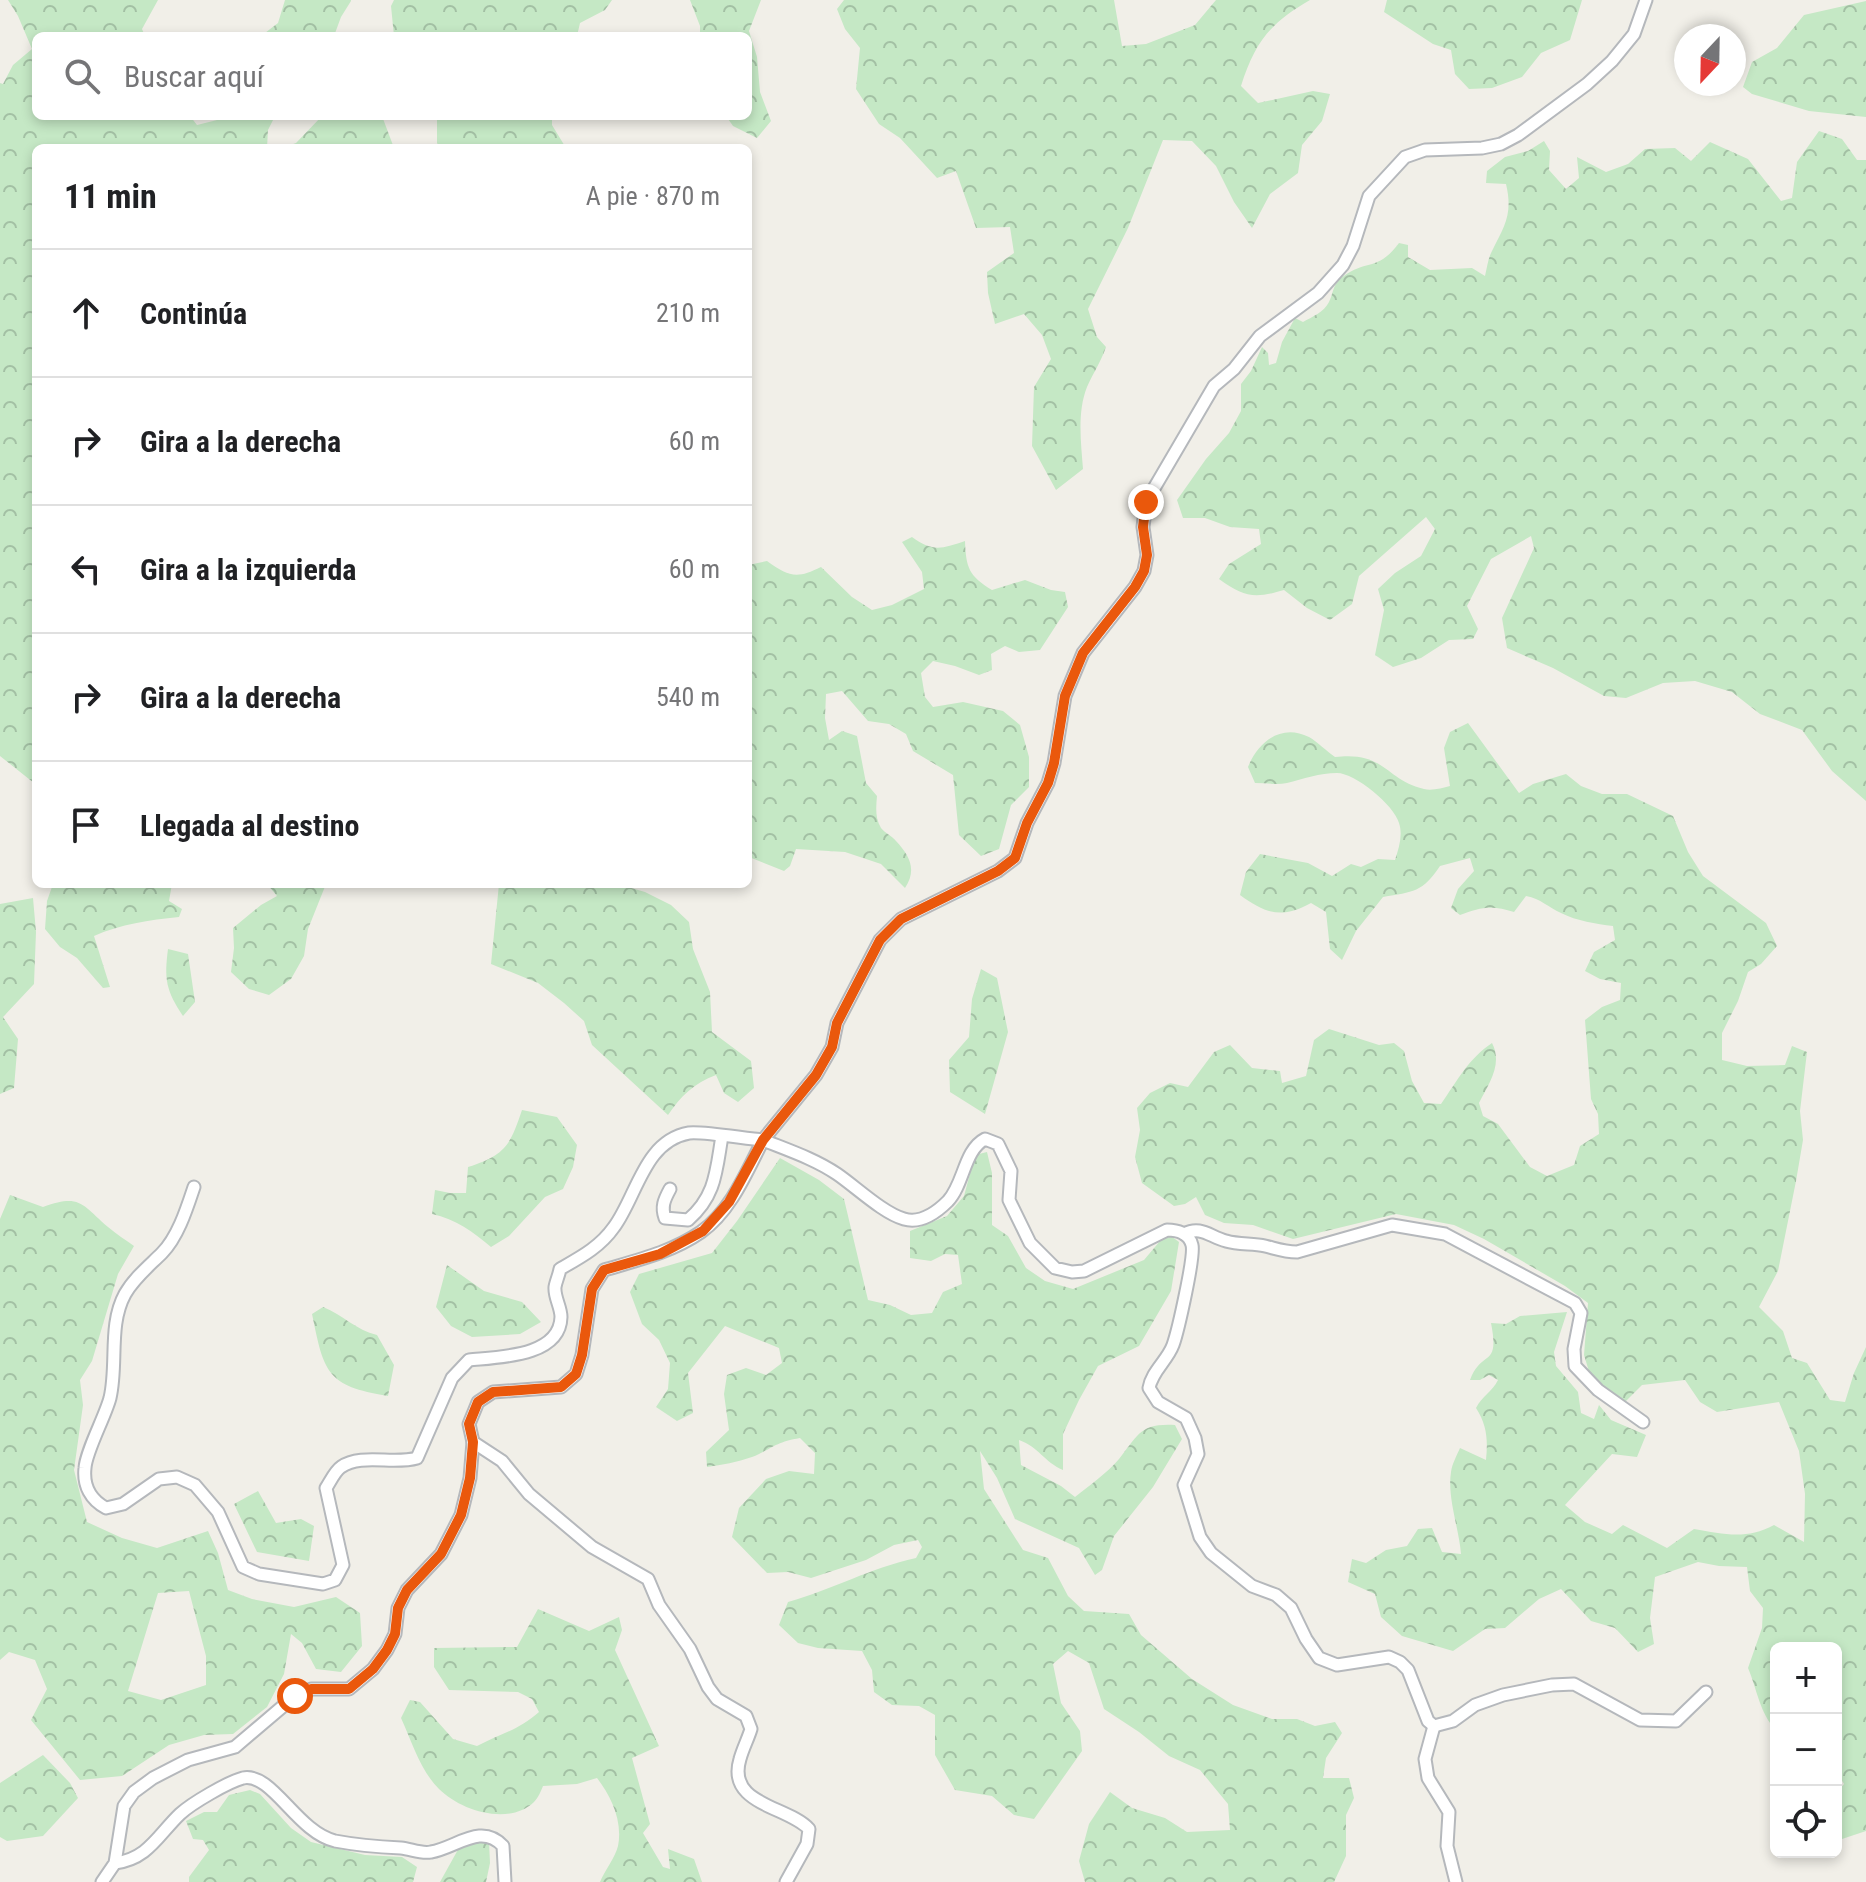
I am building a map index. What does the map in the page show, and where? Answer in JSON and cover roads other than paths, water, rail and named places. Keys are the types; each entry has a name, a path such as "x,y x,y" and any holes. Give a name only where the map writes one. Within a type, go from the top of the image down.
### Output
{"street":[{"path":"102,1882 115,1863 124,1806 134,1792 188,1760 235,1747 295,1696 311,1689 349,1689 373,1669 395,1634 398,1608 407,1590 441,1554 461,1515 470,1478 473,1442 469,1424 478,1402 493,1392 561,1387 576,1374 592,1289 604,1270 660,1254 703,1231 729,1202 763,1140 816,1075 832,1047 837,1023 880,940 901,919 998,871 1015,858 1027,823 1048,783 1065,696 1083,653 1144,571 1147,555 1143,527 1146,502 1214,386 1234,369 1260,336 1318,293 1343,265 1353,246 1369,196 1405,157 1425,150 1492,146 1518,135 1587,84 1612,61 1634,34 1646,0"},
{"path":"194,1187 187,1209 164,1251 146,1267 125,1294 116,1319 115,1364 110,1397 85,1467 88,1489 94,1501 106,1508 123,1504 159,1479 177,1477 195,1485 218,1512 243,1567 259,1574 323,1584 335,1580 343,1565 326,1488 340,1468 359,1461 403,1462 417,1458 452,1378 469,1360 526,1352 545,1346 559,1331 561,1315 554,1289 560,1269 597,1247 614,1227 635,1192 649,1158 672,1140 690,1133 763,1140 833,1172 904,1220 926,1218 947,1202 961,1183 977,1143 985,1139 998,1144 1011,1171 1009,1200 1030,1243 1055,1268 1084,1271 1167,1230 1177,1230 1192,1244 1173,1346 1151,1377 1149,1388 1158,1402 1186,1418 1195,1438 1198,1454 1184,1485 1200,1537 1211,1553 1252,1586 1276,1595 1291,1608 1319,1658 1337,1665 1389,1657 1400,1662 1408,1670 1428,1721 1434,1726"},
{"path":"670,1189 663,1202 665,1218 688,1220 700,1210 711,1194 722,1136"},
{"path":"1184,1234 1193,1229 1205,1231 1230,1242 1266,1246 1282,1252 1297,1252 1392,1225 1445,1234 1575,1303 1581,1313 1574,1349 1575,1366 1598,1390 1643,1422"},
{"path":"473,1442 502,1461 529,1494 592,1547 648,1579 659,1605 690,1649 708,1687 717,1699 746,1716 751,1729 739,1760 737,1777 748,1795 777,1812 800,1820 809,1829 807,1844 786,1882"},
{"path":"1434,1726 1453,1721 1475,1705 1503,1695 1552,1685 1574,1684 1640,1720 1676,1721 1706,1692"},
{"path":"1434,1726 1425,1759 1428,1778 1449,1812 1447,1846 1456,1882"},
{"path":"115,1863 141,1855 153,1846 181,1813 195,1804 242,1778 257,1778 265,1782 306,1827 335,1841 427,1853 476,1835 487,1835 503,1846 505,1882"}]}
